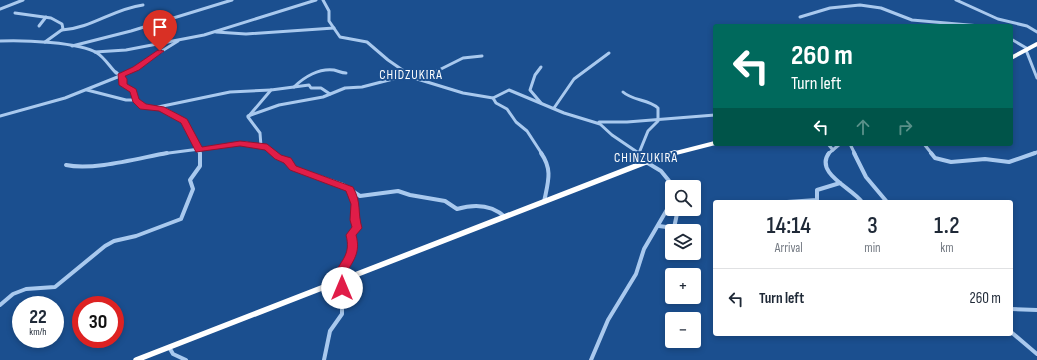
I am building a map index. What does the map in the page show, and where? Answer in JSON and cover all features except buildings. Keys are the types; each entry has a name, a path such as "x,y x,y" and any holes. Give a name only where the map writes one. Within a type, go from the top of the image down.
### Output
{"highway":[{"path":"1013,57 1037,44"},
{"path":"136,360 646,162 677,152 713,143"}],"street":[{"path":"0,9 23,0"},
{"path":"72,46 132,31 232,0"},
{"path":"0,40 45,42 72,46 95,52 126,50 214,32 242,22 307,5 316,0"},
{"path":"324,0 329,11 329,21 343,39 368,43 381,55 410,76 463,93 493,98 498,96 503,91 509,90 564,113 597,122 627,122 660,118 713,115"},
{"path":"956,0 998,19 1027,26 1037,32"},
{"path":"800,16 835,5 853,4 883,8 900,16 914,20 968,24"},
{"path":"45,42 62,30 77,29 127,8 143,5"},
{"path":"15,13 55,18 64,27 62,30"},
{"path":"39,26 46,17"},
{"path":"214,32 246,34 334,28"},
{"path":"0,116 66,98 120,76 136,68 155,54 180,39"},
{"path":"1013,40 1029,49 1037,49"},
{"path":"1029,49 1037,78"},
{"path":"0,305 13,294 26,289 55,287 105,246 114,241 136,236 181,219 192,189 190,180 200,166 199,150 184,121 161,108 143,107 136,100 133,91 123,85 124,79 95,52"},
{"path":"554,108 562,100 569,84 609,53"},
{"path":"248,116 279,105 312,100 345,88 362,87 410,76 433,73 464,58 482,56"},
{"path":"541,67 535,75 530,90 542,103"},
{"path":"294,87 304,78 321,72 332,70 346,73"},
{"path":"110,80 116,72"},
{"path":"153,108 230,92 271,90 308,85 311,88 322,88 326,93 330,94"},
{"path":"87,90 126,100 136,100"},
{"path":"248,116 271,90"},
{"path":"623,92 631,99 657,107 660,118 659,122 648,131 639,153"},
{"path":"493,98 496,103 507,109 516,122 527,131 548,164 548,180 544,202"},
{"path":"248,116 261,132 261,146"},
{"path":"597,122 612,135 639,153 646,162 661,171 668,180"},
{"path":"66,165 75,167 89,166 136,160 182,150 199,150 246,143 269,148 278,157 288,160 293,168 349,189 361,196 389,191 398,191 410,195 445,201 457,209 469,206 485,207 504,215 505,217"},
{"path":"830,146 833,150"},
{"path":"838,146 828,154 825,161 826,167 840,183 861,200"},
{"path":"851,146 866,177 885,200"},
{"path":"926,146 935,158 951,162 985,160 1009,162 1037,152"},
{"path":"816,200 817,190 840,183"},
{"path":"324,360 330,331 342,314 342,280 340,275 354,248 352,232 357,228 355,220 355,204 349,189"},
{"path":"590,360 608,320 636,274 644,249 665,214"},
{"path":"658,226 674,228 677,216"},
{"path":"1013,309 1037,310"},
{"path":"1013,334 1037,354"},
{"path":"169,347 173,354 186,360"}],"district":[{"name":"CHIDZUKIRA","path":"411,75"},
{"name":"CHINZUKIRA","path":"646,158"}],"route":[{"path":"160,51 151,59 120,76 124,79 122,82 123,85 127,86 133,91 136,100 143,107 161,108 184,121 188,126 188,130 199,150 246,143 267,147 278,157 288,160 293,168 304,171 321,179 343,185 349,189 355,204 355,224 357,228 351,235 354,245 353,251 346,261 340,275 342,280 342,288"}]}
